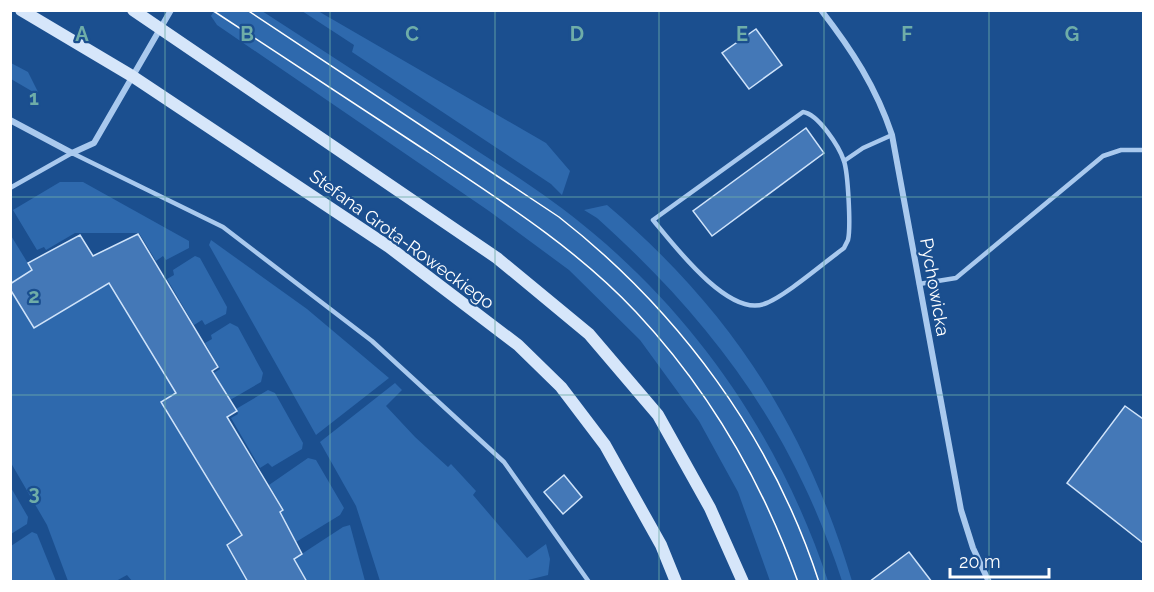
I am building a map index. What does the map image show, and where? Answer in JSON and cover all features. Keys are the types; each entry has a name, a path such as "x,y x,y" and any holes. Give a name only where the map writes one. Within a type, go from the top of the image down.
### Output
{"main road":[{"name":"Stefana Grota-Roweckiego","path":"21,10 132,76 389,247 518,345 561,387 605,445 661,545 676,582"},
{"name":"Stefana Grota-Roweckiego","path":"133,10 497,258 589,334 629,377 657,415 710,508 742,582"}],"street":[{"path":"10,120 72,153 94,143 171,10"},
{"name":"Pychowicka","path":"821,10 866,73 882,105 892,135 961,510 973,548 989,582"}],"lane":[{"path":"803,112 810,113 816,120 844,161 848,240 844,248 763,305 755,306 740,302 716,287 684,258 653,220 803,112"},
{"path":"844,161 863,148 892,135"},
{"path":"919,284 956,278 1103,156 1121,150 1143,150"},
{"path":"10,188 72,153 223,227 372,341 504,462 589,582"}],"shaded area":[{"path":"214,11 262,11 543,195 593,233 633,269 670,307 735,391 788,483 828,581 770,581 738,492 699,421 640,340 569,270 489,211 217,25 211,16"},
{"path":"302,11 318,11 546,143 570,171 562,195 551,184 352,52 354,45"},
{"path":"11,63 28,72 38,92 35,93 11,79"},
{"path":"60,182 83,182 189,241 189,248 166,260 163,256 156,261 139,233 75,233 46,250 44,247 37,250 13,210"},
{"path":"607,205 691,286 727,330 759,375 787,422 812,472 852,581 842,581 800,476 774,428 745,383 713,339 678,298 597,218 584,210"},
{"path":"10,234 32,270 11,283 10,283"},
{"path":"211,240 307,309 389,378 316,435 209,245"},
{"path":"195,256 200,258 227,307 226,314 205,325 202,320 194,325 167,279 174,275 173,270"},
{"path":"109,283 176,393 161,403 241,535 226,545 248,581 132,581 127,575 116,581 68,581 47,525 11,463 10,290 35,328"},
{"path":"230,323 238,327 263,373 261,382 230,400 227,395 219,400 206,378 220,369 205,343 212,339 211,335"},
{"path":"395,383 402,390 386,406 448,467 451,464 476,491 473,495 527,558 546,544 550,559 548,575 520,582 380,581 356,506 320,442"},
{"path":"268,390 275,393 303,443 302,449 272,467 268,463 260,468 231,418 238,414 236,409"},
{"path":"308,458 316,460 344,508 340,515 296,542 270,518 284,510 269,485"},
{"path":"10,486 28,517 27,524 11,534"},
{"path":"350,525 365,581 307,581 294,559 343,527"},
{"path":"32,532 37,534 56,581 11,581 11,546"}],"building":[{"path":"756,29 782,65 749,89 722,53"},
{"path":"806,128 824,153 712,236 693,211"},
{"path":"138,234 218,367 212,371 237,411 227,417 283,510 280,512 302,554 294,559 307,582 248,582 227,545 242,535 161,402 176,393 109,283 34,328 10,289 10,284 32,270 28,263 80,235 93,256"},
{"path":"1125,406 1143,419 1143,543 1067,483"},
{"path":"564,475 582,497 563,514 544,492"},
{"path":"909,552 932,582 869,582"}],"tram line":[{"path":"212,10 510,207 563,246 613,289 636,312 687,373 731,438 768,508 798,582"},
{"path":"247,10 559,217 644,293 682,336 716,380 748,428 775,477 799,529 819,582"}]}
